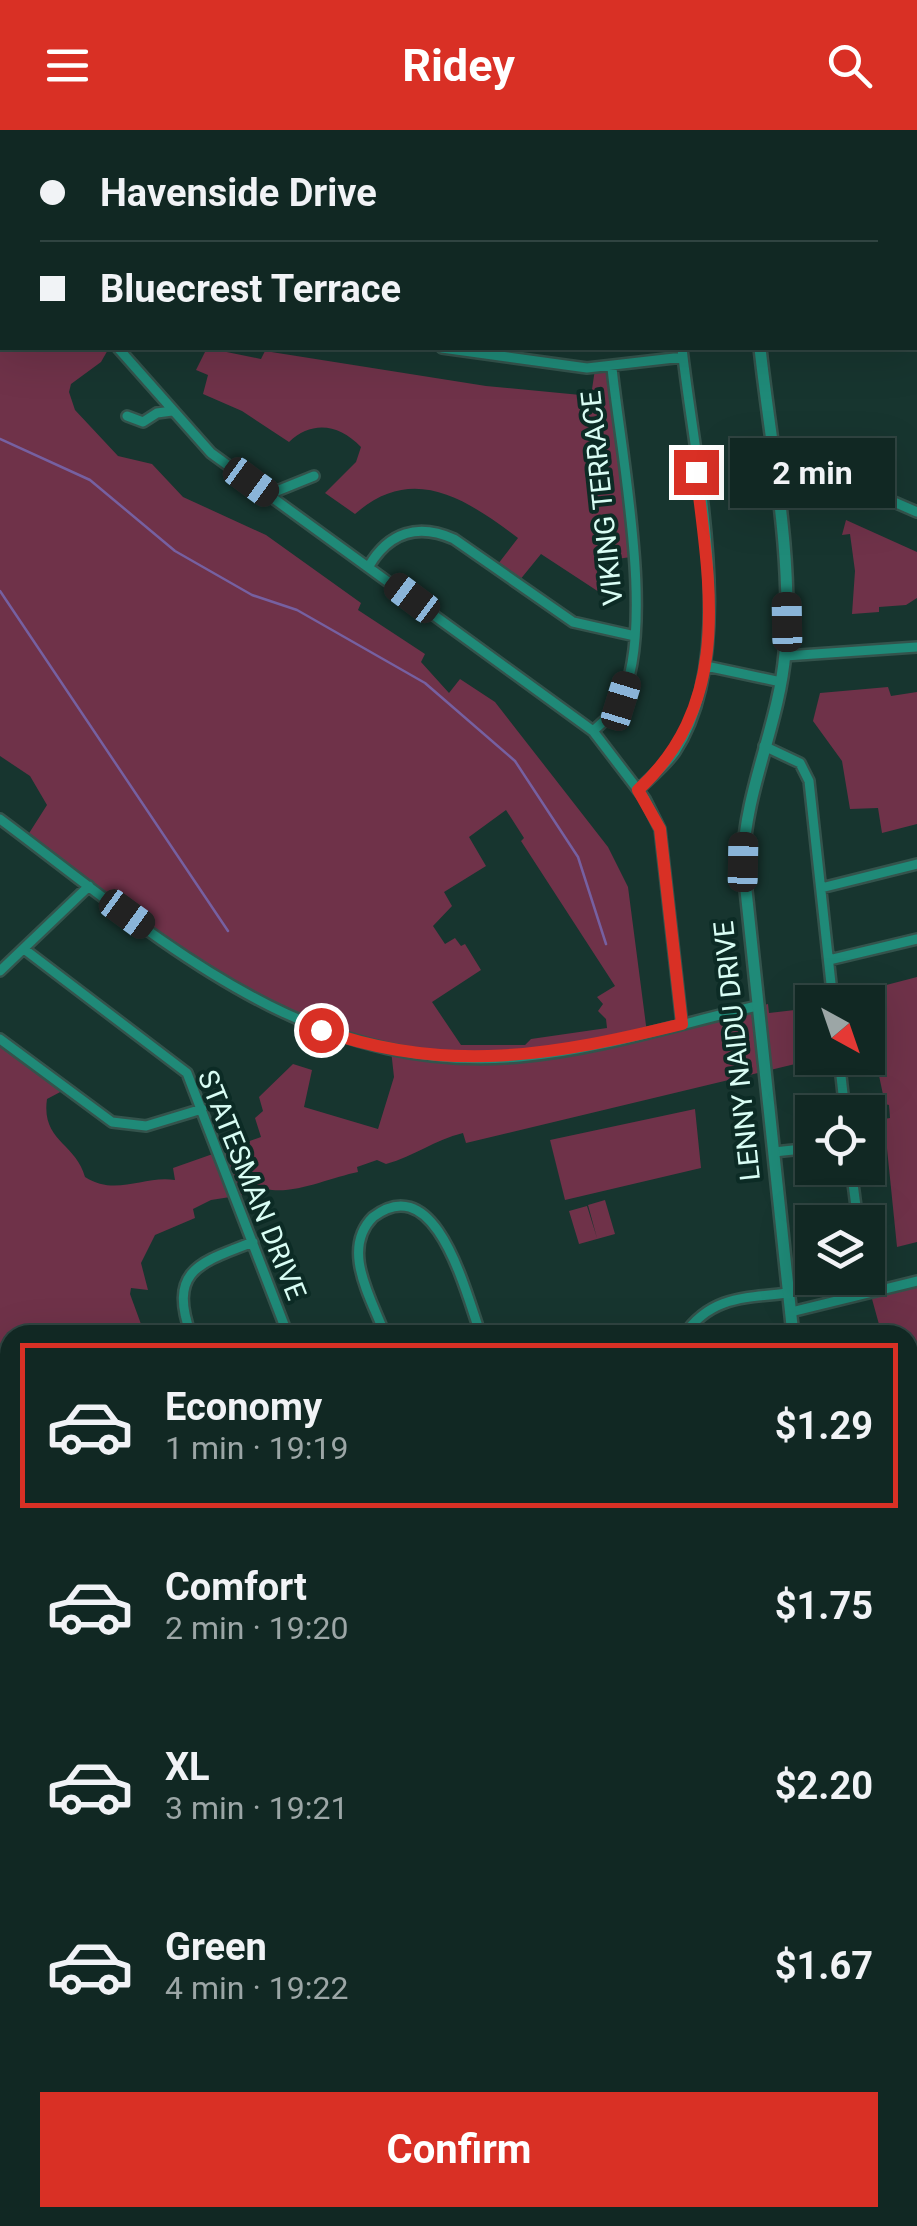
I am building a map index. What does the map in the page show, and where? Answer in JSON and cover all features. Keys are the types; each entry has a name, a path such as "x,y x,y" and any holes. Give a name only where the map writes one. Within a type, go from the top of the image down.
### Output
{"street":[{"path":"120,350 211,453 593,732 638,790 660,829 682,1024"},
{"path":"456,350 577,367 612,368 682,352 709,594 706,666 680,743 638,790"},
{"name":"LENNY NAIDU DRIVE","path":"760,350 786,597 785,656 744,840 757,1006 793,1325"},
{"name":"VIKING TERRACE","path":"593,732 621,701 637,609 612,368"},
{"path":"127,416 144,422 156,413 172,411"},
{"path":"772,460 813,467 917,512"},
{"path":"267,494 314,476"},
{"path":"369,566 383,546 400,534 433,531 454,539 573,622 634,636"},
{"path":"785,656 917,647"},
{"path":"706,666 781,682"},
{"path":"764,746 792,758 808,775 831,985"},
{"path":"0,819 240,993 306,1025 358,1042 434,1056 502,1058 569,1051 757,1006"},
{"path":"821,888 917,864"},
{"path":"0,971 89,886"},
{"path":"829,960 917,939"},
{"name":"STATESMAN DRIVE","path":"24,949 180,1067 191,1080 284,1325"},
{"path":"0,1040 112,1122 146,1126 202,1108"},
{"path":"774,1152 795,1150"},
{"path":"381,1325 359,1265 358,1247 373,1217 404,1208 427,1215 438,1228 477,1325"},
{"path":"188,1325 182,1302 186,1280 201,1264 253,1242"},
{"path":"885,1289 917,1281"},
{"path":"692,1325 717,1302 788,1293"},
{"path":"791,1312 859,1295"}],"shaded area":[{"path":"0,350 108,350 101,362 71,384 69,392 75,410 118,456 152,464 183,497 266,535 361,603 358,610 425,654 421,662 449,693 460,679 495,702 608,847 628,887 647,1033 768,1004 769,1013 795,1010 795,1064 466,1143 463,1133 396,1161 386,1164 377,1160 357,1167 358,1172 304,1187 242,1189 243,1195 211,1200 193,1209 195,1218 155,1235 141,1263 148,1290 131,1288 130,1294 141,1325 0,1325 0,1039 66,1089 47,1099 49,1124 85,1177 108,1185 175,1180 173,1168 261,1137 255,1118 263,1111 259,1097 293,1064 312,1070 304,1107 378,1129 394,1077 391,1050 239,993 26,838 47,805 30,776 0,756","holes":["506,810 524,838 521,841 615,986 597,997 603,1004 598,1011 606,1019 607,1028 531,1039 525,1045 461,1045 432,1002 481,970 465,944 461,946 455,938 445,944 433,926 452,906 444,892 486,866 469,837"]},
{"path":"206,350 261,359 265,351 486,386 591,396 595,369 611,368 631,557 596,562 599,592 541,554 519,581 498,564 518,538 459,500 439,492 398,491 355,514 325,493 356,462 361,447 353,439 335,430 316,428 289,442 242,411 203,394 208,375 196,370"},
{"path":"846,520 917,552 917,598 906,605 879,607 879,612 852,614 855,571 850,534 842,535"},
{"path":"888,687 891,696 917,692 917,824 882,833 878,808 850,809 842,761 813,721 820,693"},
{"path":"917,977 917,1242 897,1247 885,1129 885,1119 890,1118 889,1105 885,1104 879,1075 885,1075 885,985"},
{"path":"695,1109 701,1168 565,1200 550,1140"},
{"path":"605,1200 615,1234 579,1244 569,1211 587,1206 597,1238 588,1205"},
{"path":"917,1281 917,1325 879,1325 867,1295 885,1295 885,1289"}],"waterway":[{"path":"0,439 90,480 175,551 252,595 297,610 425,683 515,761 578,857 606,944"},
{"path":"0,591 228,931"}],"route":[{"path":"321,1030 400,1051 456,1058 502,1058 569,1051 682,1024 660,829 638,790 680,743 693,714 706,666 709,594 696,472"}]}
